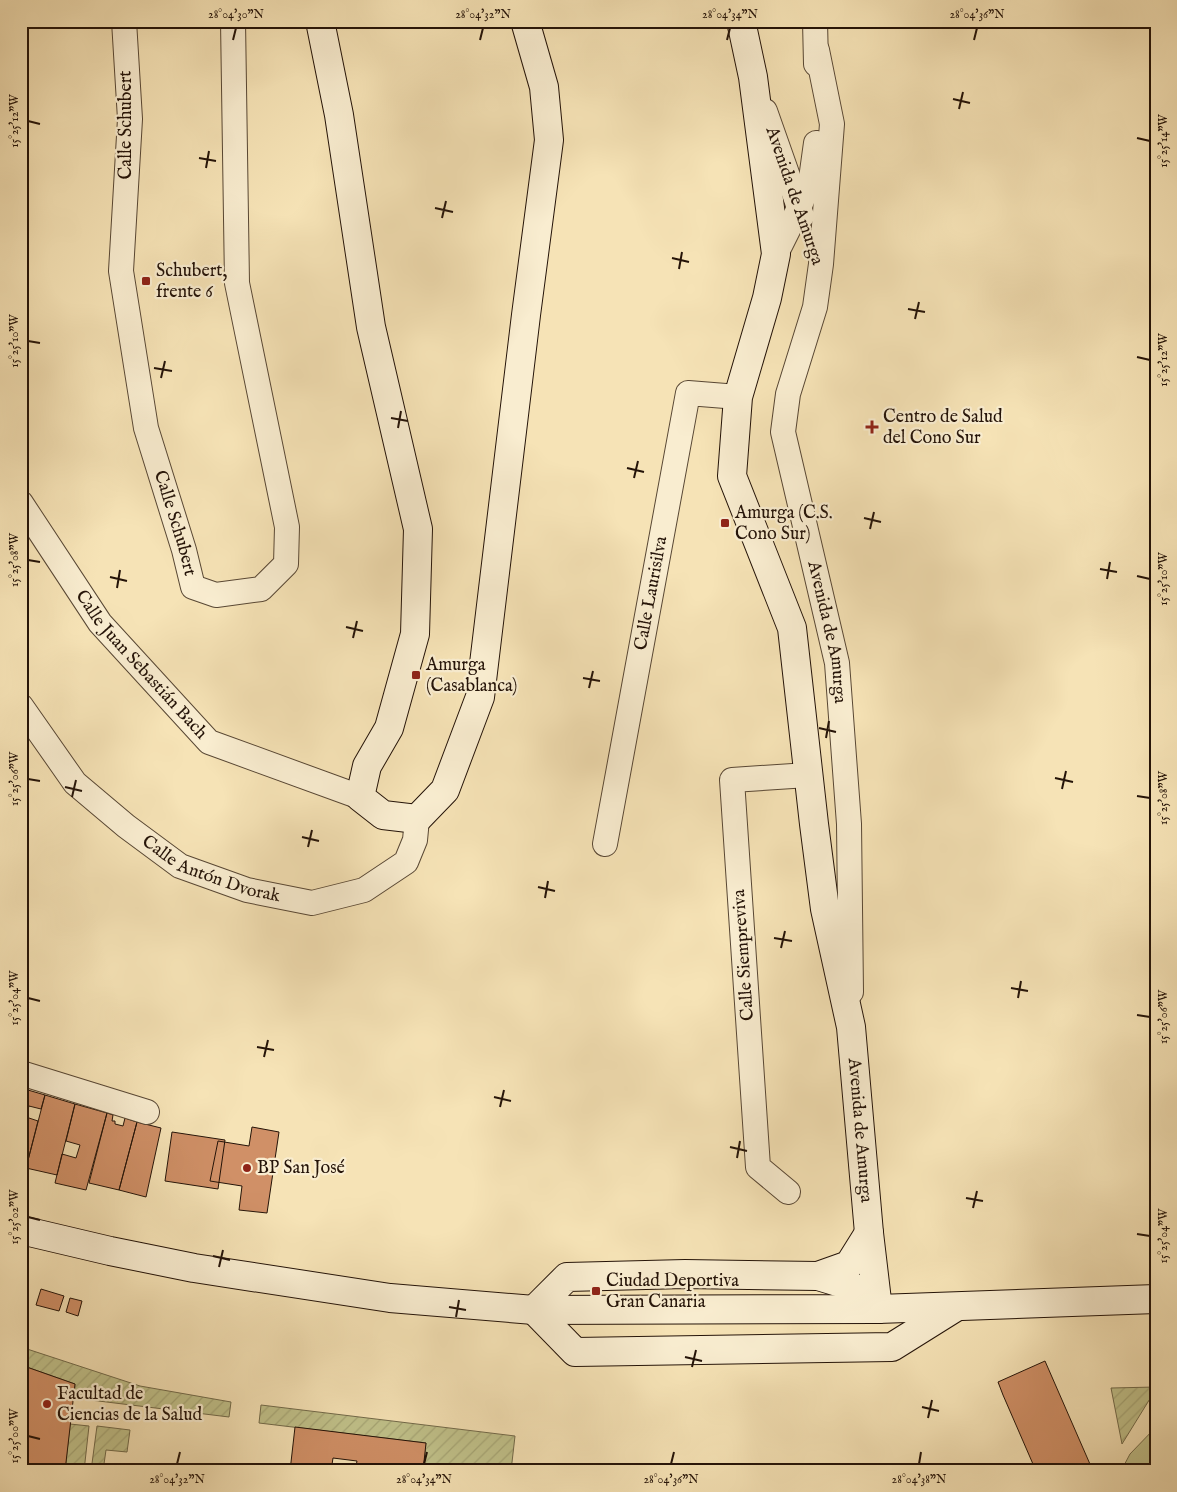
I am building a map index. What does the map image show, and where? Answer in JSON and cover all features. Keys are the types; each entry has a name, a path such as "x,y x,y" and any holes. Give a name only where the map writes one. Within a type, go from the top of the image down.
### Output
{"street":[{"name":"Calle Schubert","path":"124,21 130,119 121,272 146,428 184,550 193,587 216,596 261,589 286,564 287,527 236,283 233,21"},
{"path":"320,21 339,115 371,327 418,530 415,634 389,728 367,766 360,797 383,816 417,819 444,790 480,697 549,140 544,87 525,21"},
{"name":"Avenida de Amurga","path":"741,21 753,77 776,254 767,298 738,398 732,476 792,628 825,909 851,1027"},
{"path":"776,254 811,179 816,142 817,50 815,21"},
{"path":"817,50 832,124 821,264"},
{"name":"Avenida de Amurga","path":"753,77 799,208 821,264 815,306 788,394 783,432 837,664 849,824 851,1027 869,1233 878,1309"},
{"path":"781,157 799,151 816,142"},
{"name":"Calle Laurisilva","path":"605,844 688,394 738,398"},
{"name":"Calle Juan Sebastián Bach","path":"21,503 100,623 209,742 360,797"},
{"name":"Calle Antón Dvorak","path":"21,706 75,783 126,826 180,866 247,890 312,903 364,890 406,862 415,840 417,819"},
{"name":"Calle Siempreviva","path":"788,1192 758,1167 732,780 808,775"},
{"path":"21,1073 147,1112"},
{"path":"21,1230 194,1268 390,1298 534,1310 878,1309 1156,1299"},
{"path":"818,1276 849,1265 869,1233"},
{"path":"534,1310 567,1277 685,1274 818,1276 851,1286 878,1309"},
{"path":"534,1310 575,1352 892,1347 958,1305"},
{"path":"827,1349 878,1309"}],"green space":[{"path":"21,1347 140,1386 231,1402 229,1417 74,1398 75,1384 21,1365"},
{"path":"1156,1387 1156,1389 1122,1444 1111,1388"},
{"path":"261,1405 515,1436 511,1471 423,1471 426,1443 259,1423"},
{"path":"70,1424 89,1426 84,1471 65,1471"},
{"path":"97,1426 130,1430 127,1452 106,1450 103,1471 91,1471"},
{"path":"1156,1427 1156,1471 1121,1471 1130,1454"}],"building":[{"path":"21,1088 45,1095 41,1109 29,1106 26,1117 38,1121 26,1168 21,1166"},
{"path":"45,1095 75,1104 57,1175 26,1168"},
{"path":"75,1104 107,1113 86,1190 55,1183 62,1154 76,1158 80,1145 66,1141"},
{"path":"107,1113 113,1115 112,1121 115,1121 115,1124 123,1126 125,1118 137,1122 119,1190 89,1183"},
{"path":"137,1122 161,1128 146,1197 119,1190"},
{"path":"252,1127 279,1132 267,1213 239,1210 242,1186 210,1181 218,1141 249,1146"},
{"path":"172,1132 225,1140 218,1189 165,1181"},
{"path":"41,1289 64,1296 59,1311 36,1305"},
{"path":"70,1298 82,1301 78,1316 66,1312"},
{"path":"1045,1361 1093,1471 1036,1471 998,1382"},
{"name":"Facultad de Ciencias de la Salud","path":"21,1365 75,1384 65,1471 21,1471"},
{"path":"295,1427 426,1443 423,1471 355,1471 357,1461 333,1458 331,1471 290,1471"}],"place":[{"name":"Schubert, frente 6","path":"146,281"},
{"name":"Centro de Salud del Cono Sur","path":"872,427"},
{"name":"Amurga (C.S. Cono Sur)","path":"725,523"},
{"name":"Amurga (Casablanca)","path":"416,675"},
{"name":"BP San José","path":"247,1168"},
{"name":"Ciudad Deportiva Gran Canaria","path":"596,1291"},
{"name":"Facultad de Ciencias de la Salud","path":"47,1404"}]}
